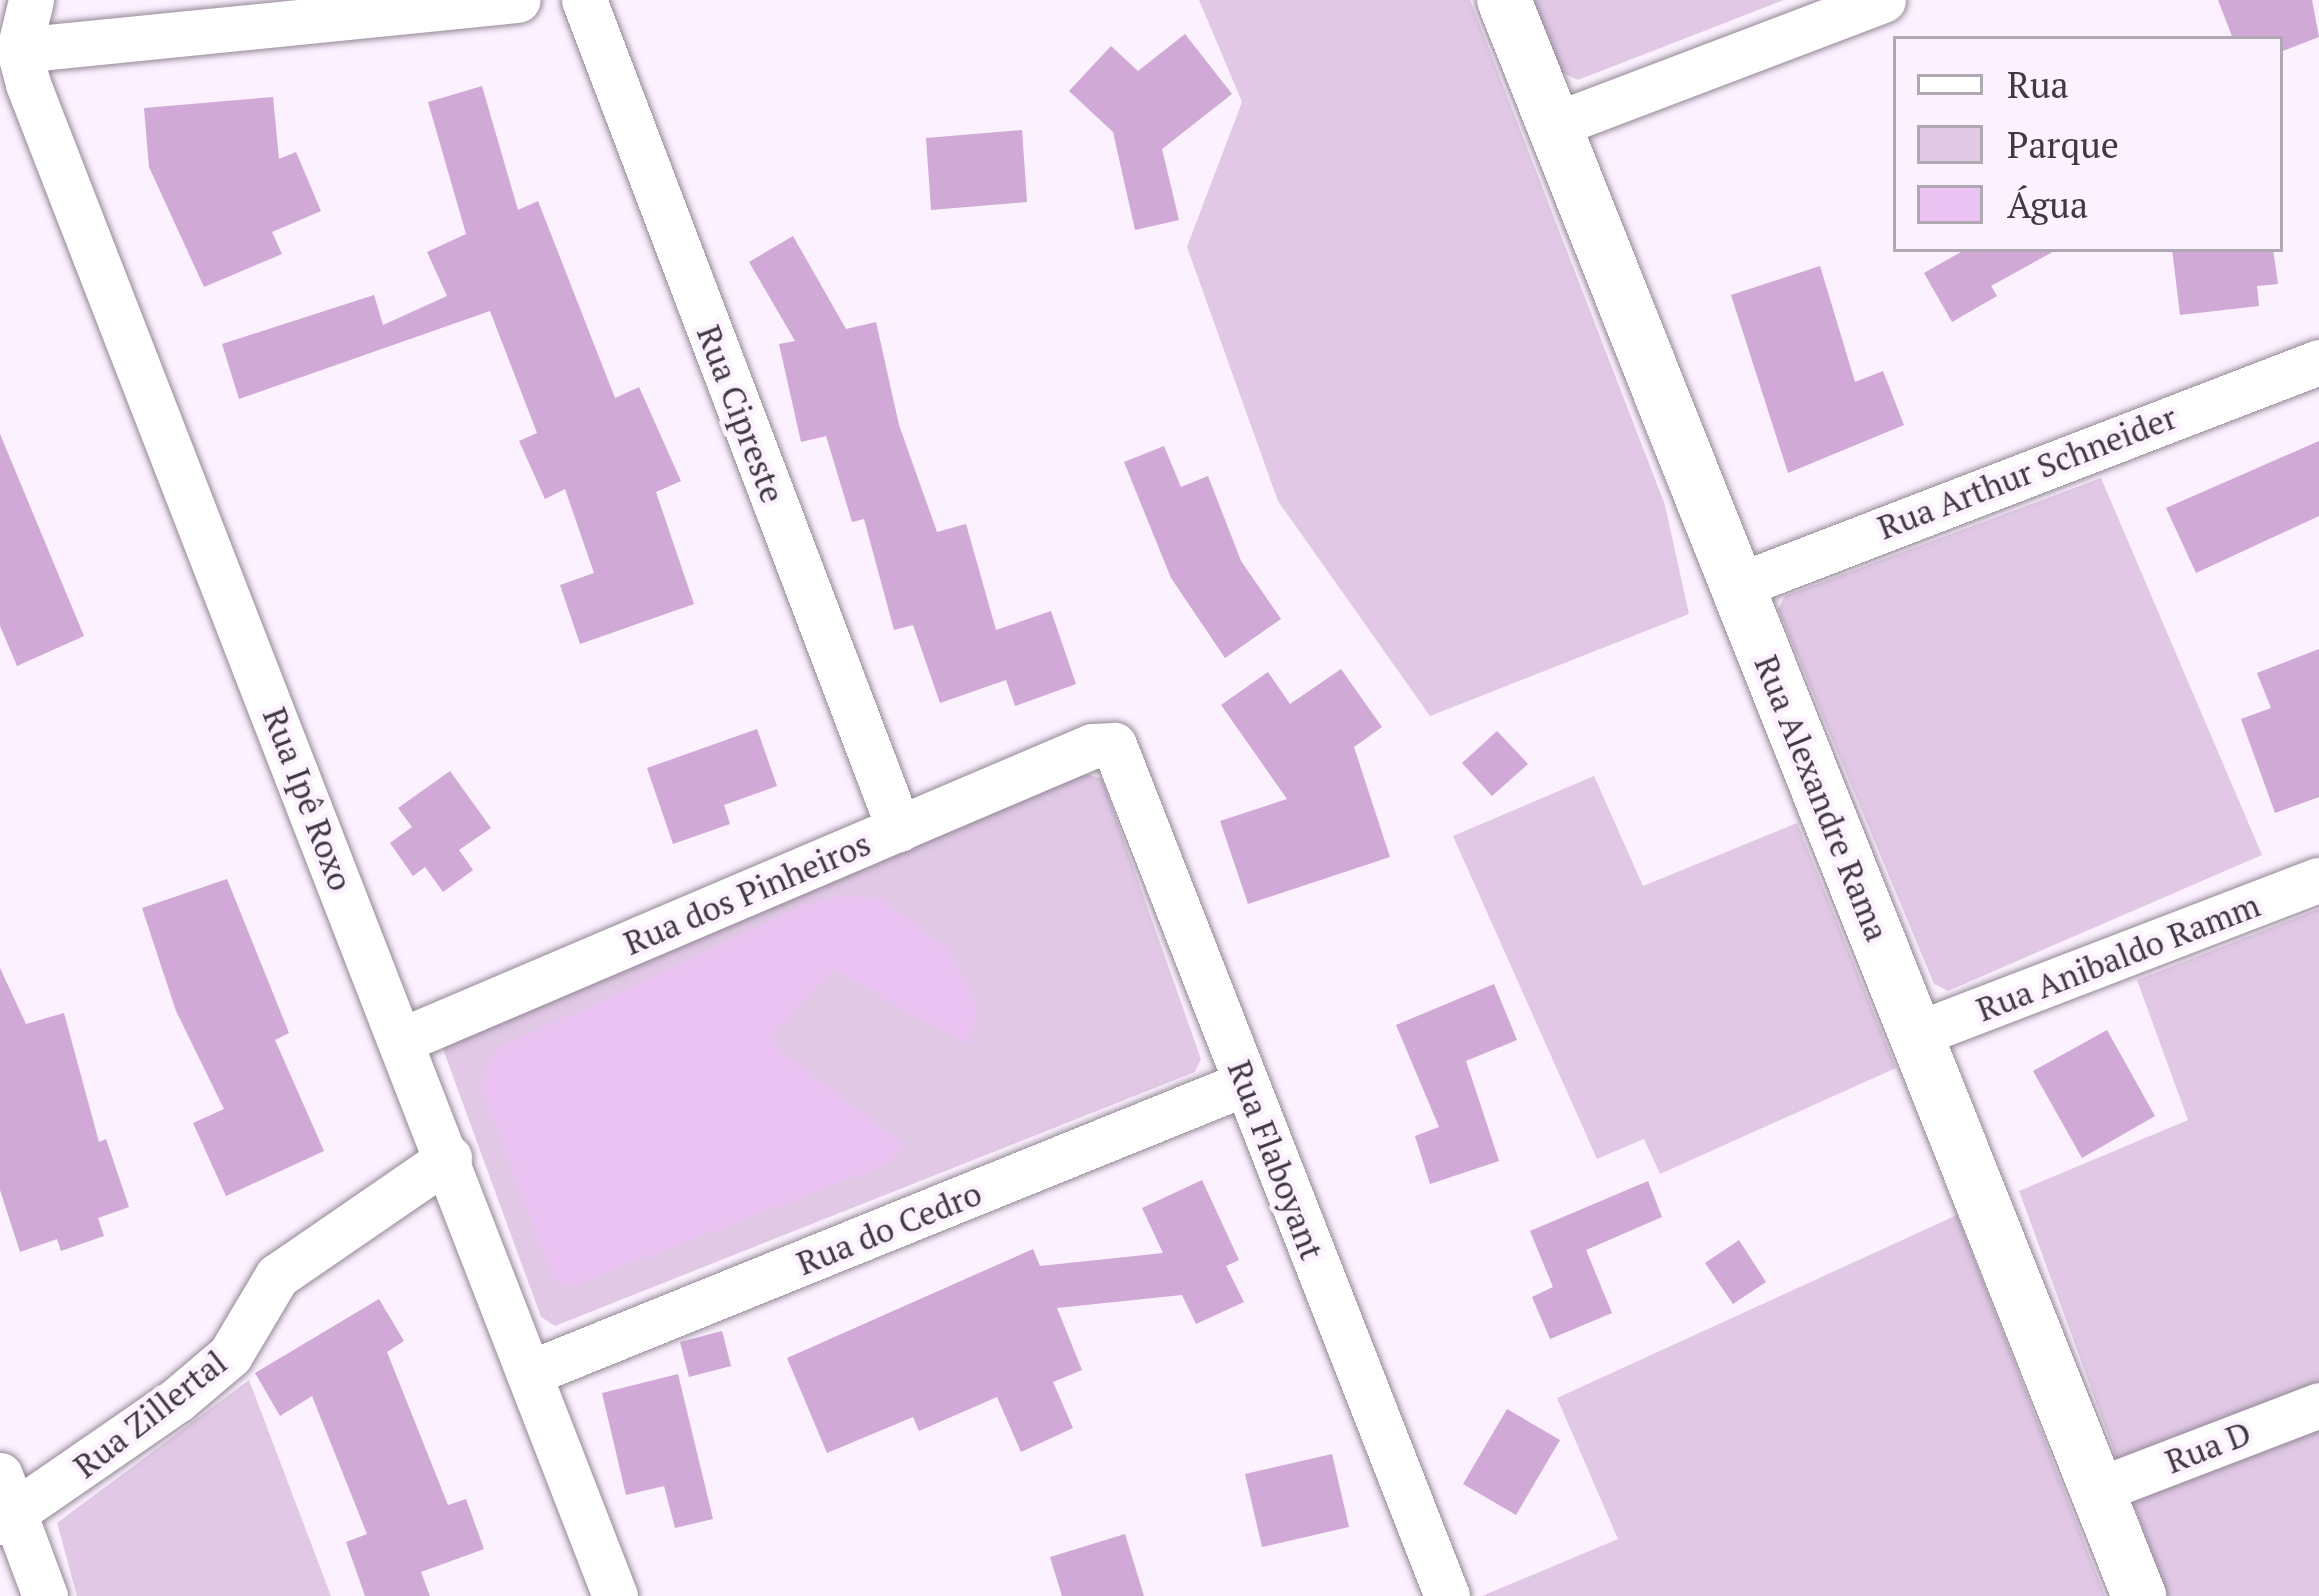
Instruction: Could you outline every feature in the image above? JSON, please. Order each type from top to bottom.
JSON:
[{"type":"street","points":[[31,0],[19,50],[517,0]]},
{"type":"street","name":"Rua Cipreste","points":[[584,0],[898,829]]},
{"type":"street","name":"Rua Alexandre Rama","points":[[1504,0],[2139,1596]]},
{"type":"street","points":[[1554,125],[1883,0]]},
{"type":"street","name":"Rua Ipê Roxo","points":[[19,50],[615,1596]]},
{"type":"street","name":"Rua Arthur Schneider","points":[[1737,586],[2319,362]]},
{"type":"street","name":"Rua Flaboyant","points":[[1092,746],[1114,745],[1124,760],[1445,1595]]},
{"type":"street","name":"Rua dos Pinheiros","points":[[402,1040],[1092,746]]},
{"type":"street","name":"Rua Anibaldo Ramm","points":[[1918,1034],[2319,880]]},
{"type":"street","name":"Rua do Cedro","points":[[532,1372],[1246,1083]]},
{"type":"street","name":"Rua Zillertal","points":[[4,1503],[132,1435],[230,1355],[277,1276],[449,1158]]},
{"type":"street","name":"Rua D","points":[[2098,1490],[2319,1405]]},
{"type":"street","points":[[4,1503],[45,1596]]},
{"type":"green space","points":[[1199,0],[1470,0],[1665,505],[1689,614],[1430,716],[1278,501],[1187,247],[1242,102]]},
{"type":"green space","points":[[1531,0],[1784,0],[1578,80],[1561,72]]},
{"type":"green space","points":[[2101,478],[2262,855],[1948,991],[1934,984],[1778,609],[1785,596]]},
{"type":"green space","points":[[1084,773],[1102,779],[1201,1059],[1195,1072],[555,1326],[541,1317],[443,1049],[452,1034]]},
{"type":"green space","points":[[1594,776],[1643,886],[1797,823],[1896,1068],[1660,1174],[1644,1139],[1597,1159],[1453,836]]},
{"type":"green space","points":[[2319,909],[2319,1596],[2167,1596],[2019,1191],[2188,1120],[2137,980]]},
{"type":"green space","points":[[1957,1215],[2105,1596],[1482,1596],[1618,1539],[1557,1398]]},
{"type":"green space","points":[[249,1380],[331,1596],[77,1596],[57,1523]]},
{"type":"water","points":[[847,894],[882,900],[948,950],[978,1008],[968,1044],[833,970],[773,1034],[776,1048],[904,1145],[885,1165],[569,1287],[553,1278],[481,1088],[489,1061],[500,1048],[806,905]]},
{"type":"building","points":[[2218,0],[2312,0],[2319,37],[2283,51],[2283,36],[2232,36]]},
{"type":"building","points":[[1185,34],[1232,94],[1162,149],[1179,220],[1135,230],[1113,132],[1069,91],[1111,46],[1138,71]]},
{"type":"building","points":[[482,86],[518,210],[538,201],[615,398],[639,387],[681,481],[656,492],[694,604],[580,644],[560,585],[594,573],[565,489],[545,499],[519,441],[537,433],[490,311],[239,399],[222,344],[374,295],[383,325],[447,296],[427,252],[466,234],[428,102]]},
{"type":"building","points":[[273,97],[279,159],[296,152],[321,211],[272,232],[282,254],[204,287],[149,167],[144,108]]},
{"type":"building","points":[[1022,130],[1027,202],[931,210],[926,138]]},
{"type":"building","points":[[793,236],[846,329],[876,322],[899,425],[937,532],[966,524],[996,630],[1051,611],[1076,684],[1015,706],[1006,680],[940,703],[913,625],[894,630],[864,519],[852,522],[826,436],[801,442],[779,344],[795,341],[749,262]]},
{"type":"building","points":[[1961,252],[2053,252],[1991,286],[1997,296],[1952,322],[1924,273]]},
{"type":"building","points":[[2172,252],[2273,252],[2278,284],[2257,286],[2259,306],[2180,315]]},
{"type":"building","points":[[1820,266],[1855,382],[1883,371],[1904,425],[1788,473],[1731,295]]},
{"type":"building","points":[[0,434],[84,636],[17,666],[0,626]]},
{"type":"building","points":[[2319,441],[2319,516],[2196,573],[2166,508]]},
{"type":"building","points":[[1164,446],[1181,487],[1208,476],[1241,561],[1281,619],[1225,658],[1171,578],[1124,462]]},
{"type":"building","points":[[2319,649],[2319,797],[2275,813],[2241,719],[2271,708],[2257,673]]},
{"type":"building","points":[[1341,669],[1382,727],[1354,747],[1390,857],[1248,904],[1220,821],[1287,799],[1221,705],[1268,672],[1290,704]]},
{"type":"building","points":[[757,729],[777,786],[724,805],[730,824],[673,844],[647,768]]},
{"type":"building","points":[[1497,731],[1528,764],[1492,796],[1462,763]]},
{"type":"building","points":[[450,771],[491,828],[459,850],[473,870],[443,892],[425,867],[413,876],[390,843],[412,827],[398,808]]},
{"type":"building","points":[[227,879],[289,1033],[275,1040],[324,1151],[226,1196],[193,1123],[224,1109],[176,1011],[142,908]]},
{"type":"building","points":[[0,968],[26,1024],[64,1013],[99,1142],[106,1139],[129,1207],[98,1218],[104,1236],[61,1251],[57,1239],[20,1252],[0,1190]]},
{"type":"building","points":[[1494,984],[1517,1040],[1466,1061],[1499,1161],[1430,1184],[1415,1136],[1439,1127],[1396,1025]]},
{"type":"building","points":[[2107,1030],[2155,1116],[2082,1158],[2033,1071]]},
{"type":"building","points":[[1202,1180],[1239,1260],[1226,1266],[1244,1302],[1196,1324],[1182,1295],[1057,1308],[1082,1370],[1053,1382],[1073,1428],[1021,1452],[997,1397],[919,1431],[913,1417],[827,1453],[787,1358],[1033,1249],[1040,1266],[1163,1253],[1142,1208]]},
{"type":"building","points":[[1648,1181],[1662,1217],[1586,1250],[1612,1313],[1550,1339],[1532,1297],[1553,1287],[1530,1231]]},
{"type":"building","points":[[1739,1240],[1766,1282],[1733,1304],[1705,1263]]},
{"type":"building","points":[[379,1299],[404,1341],[387,1352],[448,1505],[466,1499],[484,1549],[421,1572],[430,1596],[365,1596],[346,1542],[367,1534],[312,1396],[280,1416],[255,1373]]},
{"type":"building","points":[[722,1331],[731,1366],[689,1377],[680,1342]]},
{"type":"building","points":[[678,1374],[713,1519],[675,1528],[664,1486],[626,1495],[602,1393]]},
{"type":"building","points":[[1507,1409],[1560,1440],[1516,1515],[1463,1484]]},
{"type":"building","points":[[1332,1454],[1349,1527],[1262,1547],[1245,1474]]},
{"type":"building","points":[[1125,1534],[1144,1596],[1062,1596],[1050,1557]]}]
